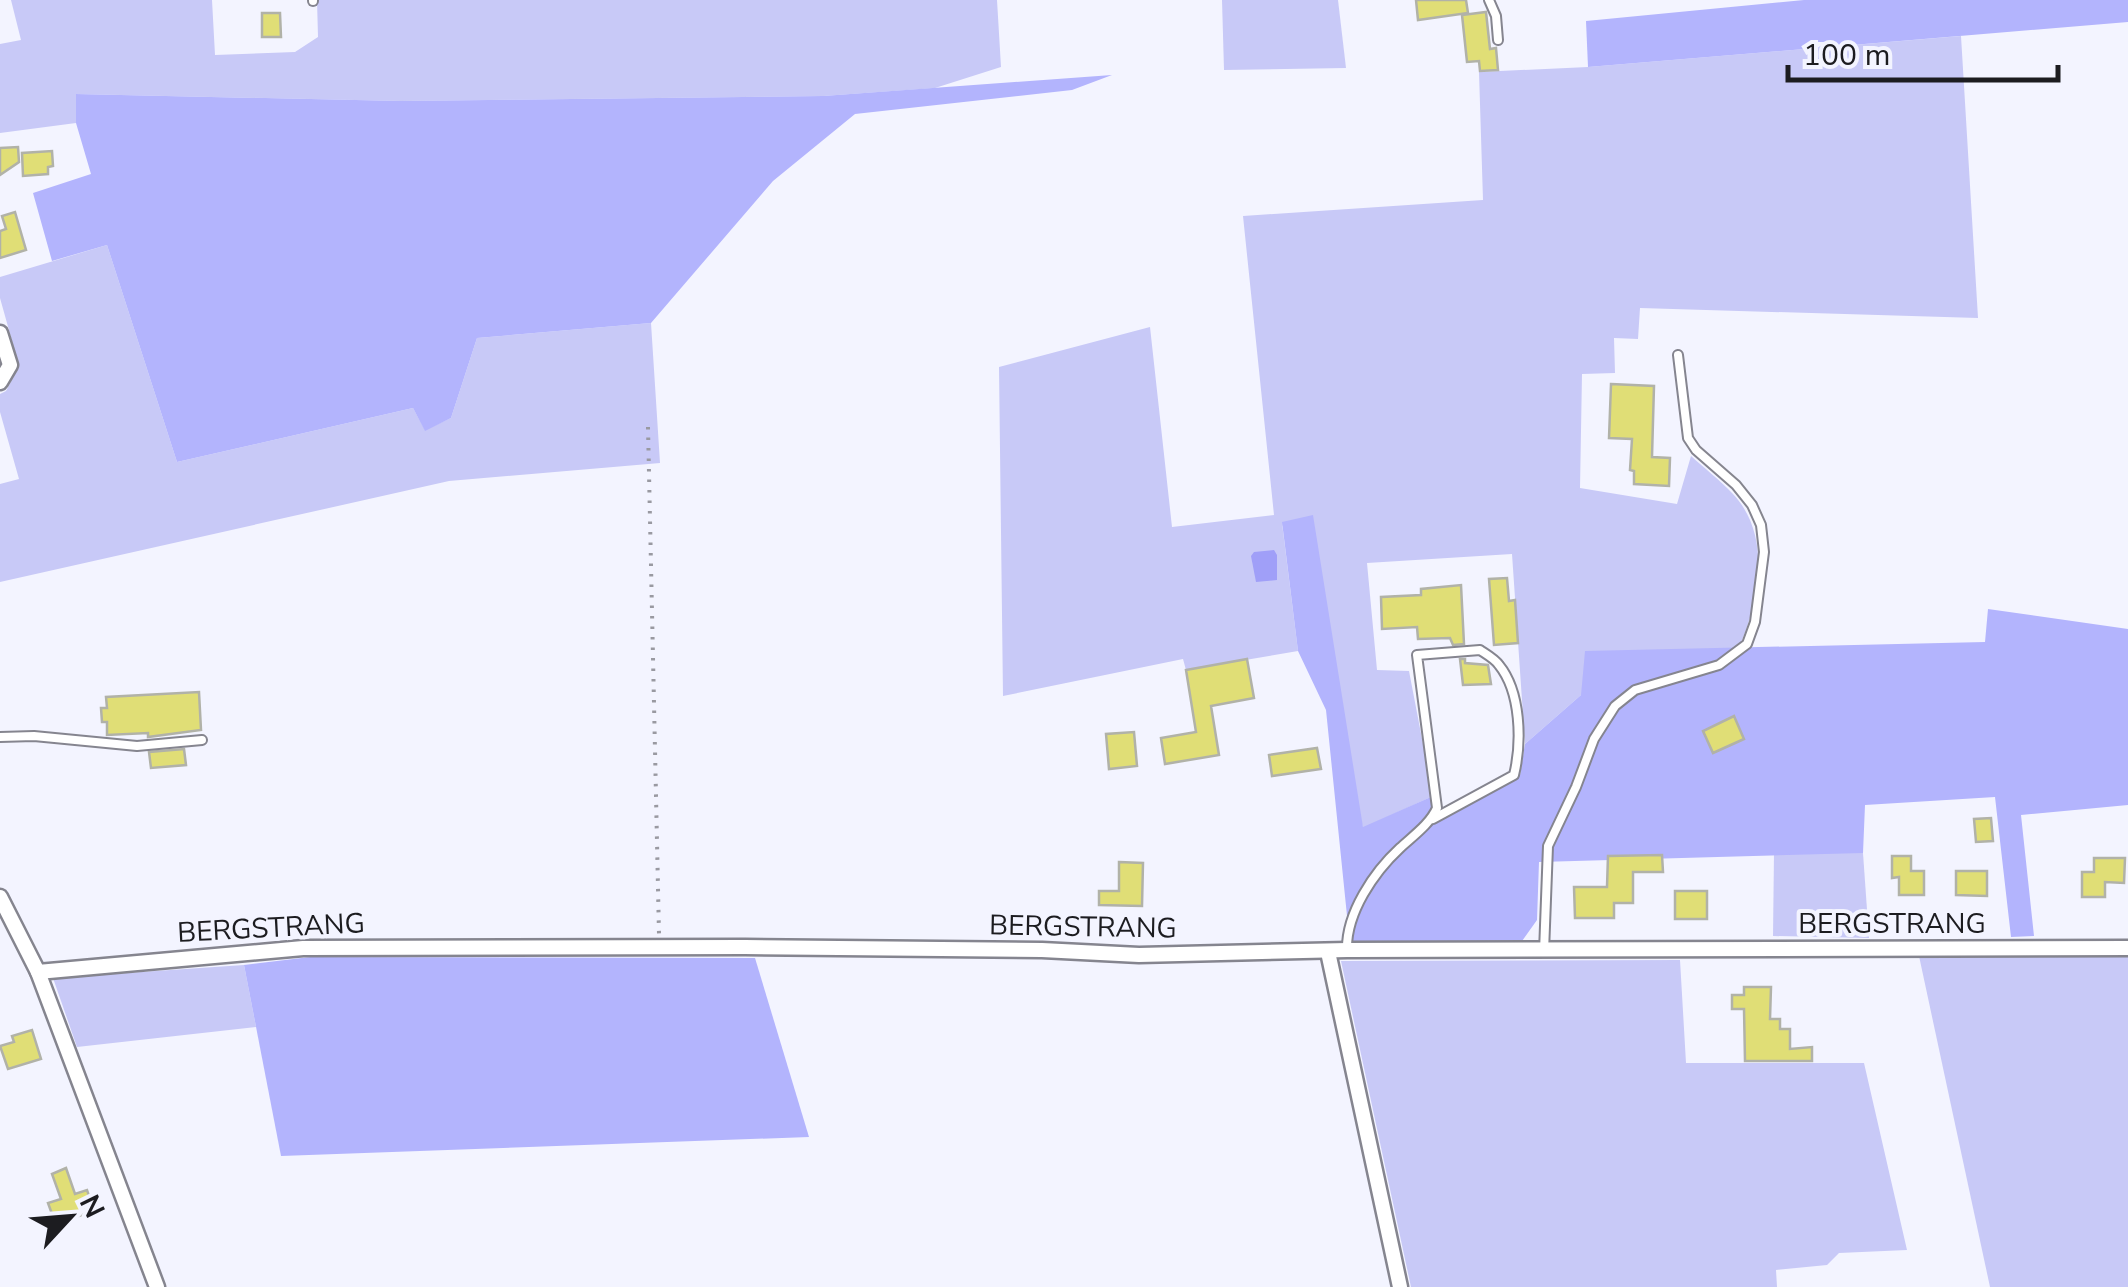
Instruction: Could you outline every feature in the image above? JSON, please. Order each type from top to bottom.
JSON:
[{"type":"street","points":[[0,333],[10,365],[0,382]]},
{"type":"street","points":[[0,897],[38,972],[157,1287]]},
{"type":"street","name":"BERGSTRANG","points":[[38,972],[303,948],[1042,950],[1139,955],[1347,950],[2128,948]]},
{"type":"street","points":[[1328,952],[1400,1287]]},
{"type":"lane","points":[[1489,0],[1496,16],[1498,40]]},
{"type":"lane","points":[[1544,952],[1548,846],[1594,740],[1615,706],[1635,690],[1718,666],[1746,644],[1756,622],[1764,552],[1761,525],[1752,505],[1688,438],[1678,356]]},
{"type":"lane","points":[[1347,950],[1353,914],[1392,855],[1433,819],[1514,774],[1519,742],[1510,685],[1498,664],[1480,650],[1416,655],[1436,791],[1433,819]]},
{"type":"lane","points":[[0,737],[34,736],[137,746],[202,740]]},
{"type":"path","points":[[648,427],[661,949]]},
{"type":"shaded area","points":[[11,0],[212,0],[215,55],[295,52],[318,37],[317,0],[997,0],[1001,67],[935,88],[823,96],[401,101],[76,94],[76,123],[0,133],[0,44],[21,40]]},
{"type":"shaded area","points":[[1222,0],[1338,0],[1346,68],[1224,70]]},
{"type":"shaded area","points":[[1804,0],[2128,0],[2128,22],[1588,67],[1586,21]]},
{"type":"shaded area","points":[[1961,36],[1978,318],[1640,308],[1638,339],[1614,338],[1615,373],[1582,374],[1580,488],[1677,504],[1691,456],[1745,509],[1753,528],[1758,568],[1752,609],[1739,647],[1581,695],[1525,744],[1512,554],[1367,563],[1377,670],[1409,671],[1433,796],[1363,828],[1282,523],[1298,651],[1186,670],[1183,659],[1003,696],[999,367],[1150,327],[1172,527],[1274,515],[1243,216],[1483,200],[1479,72],[1588,67]]},
{"type":"shaded area","points":[[1112,75],[1072,90],[855,114],[773,181],[651,323],[477,338],[451,418],[425,431],[413,408],[177,462],[107,245],[52,261],[33,193],[91,174],[76,123],[76,94],[401,101],[823,96]]},
{"type":"shaded area","points":[[107,245],[177,462],[413,408],[425,430],[451,418],[477,338],[651,323],[660,463],[449,481],[0,582],[0,484],[19,479],[0,412],[0,394],[6,391],[19,366],[0,298],[0,277]]},
{"type":"shaded area","points":[[1313,515],[1363,827],[1433,796],[1440,818],[1520,775],[1525,744],[1581,695],[1585,651],[1985,642],[1988,609],[2128,629],[2128,805],[2021,815],[2034,936],[2011,937],[1995,797],[1865,805],[1863,853],[1539,862],[1537,920],[1522,941],[1350,945],[1326,710],[1298,651],[1282,522]]},
{"type":"shaded area","points":[[1274,550],[1277,580],[1256,582],[1251,556],[1254,552]]},
{"type":"shaded area","points":[[1774,853],[1863,853],[1869,938],[1773,936]]},
{"type":"shaded area","points":[[2128,954],[2128,1287],[1990,1287],[1919,956]]},
{"type":"shaded area","points":[[310,957],[755,958],[809,1137],[281,1156],[244,965]]},
{"type":"shaded area","points":[[1680,960],[1686,1063],[1864,1063],[1907,1250],[1839,1253],[1827,1265],[1776,1270],[1777,1287],[1411,1287],[1341,961]]},
{"type":"shaded area","points":[[244,965],[256,1027],[77,1047],[53,978]]},
{"type":"building","points":[[1416,0],[1466,0],[1468,13],[1418,20]]},
{"type":"building","points":[[1486,12],[1490,49],[1496,48],[1498,70],[1480,71],[1479,61],[1467,62],[1462,15]]},
{"type":"building","points":[[262,13],[280,13],[281,37],[262,37]]},
{"type":"building","points":[[18,147],[19,162],[0,175],[0,148]]},
{"type":"building","points":[[52,151],[53,166],[48,167],[48,174],[23,176],[22,153]]},
{"type":"building","points":[[15,212],[26,250],[0,258],[0,231],[6,229],[2,216]]},
{"type":"building","points":[[1611,384],[1654,386],[1652,457],[1670,458],[1669,486],[1634,484],[1634,471],[1630,470],[1632,439],[1609,438]]},
{"type":"building","points":[[1507,578],[1509,601],[1515,600],[1518,643],[1494,645],[1489,579]]},
{"type":"building","points":[[1461,585],[1464,644],[1453,645],[1450,638],[1418,639],[1417,627],[1382,629],[1381,597],[1421,595],[1421,589]]},
{"type":"building","points":[[1247,659],[1254,698],[1211,706],[1219,755],[1165,764],[1161,738],[1196,732],[1186,670]]},
{"type":"building","points":[[1460,659],[1488,665],[1491,684],[1463,685]]},
{"type":"building","points":[[199,692],[201,730],[148,737],[148,733],[107,735],[101,708],[107,708],[106,697]]},
{"type":"building","points":[[1734,716],[1744,739],[1713,753],[1703,731]]},
{"type":"building","points":[[1134,732],[1137,766],[1109,769],[1106,734]]},
{"type":"building","points":[[1317,748],[1321,769],[1272,776],[1269,755]]},
{"type":"building","points":[[184,749],[186,765],[151,768],[149,752]]},
{"type":"building","points":[[1991,818],[1993,841],[1976,842],[1974,819]]},
{"type":"building","points":[[1662,855],[1663,872],[1633,872],[1633,903],[1614,903],[1614,918],[1575,918],[1574,887],[1607,887],[1608,856]]},
{"type":"building","points":[[1892,856],[1911,856],[1911,871],[1924,871],[1924,895],[1899,895],[1899,877],[1892,878]]},
{"type":"building","points":[[2094,858],[2125,858],[2124,883],[2105,882],[2105,897],[2082,897],[2082,872],[2094,872]]},
{"type":"building","points":[[1119,862],[1143,863],[1142,906],[1099,905],[1099,891],[1119,891]]},
{"type":"building","points":[[1956,871],[1987,871],[1987,896],[1956,895]]},
{"type":"building","points":[[1675,891],[1707,891],[1707,919],[1675,919]]},
{"type":"building","points":[[1744,987],[1771,987],[1770,1019],[1780,1019],[1780,1029],[1790,1029],[1790,1049],[1812,1047],[1812,1061],[1745,1061],[1744,1009],[1732,1009],[1732,995],[1744,995]]},
{"type":"building","points":[[32,1030],[41,1059],[8,1069],[0,1046],[14,1042],[12,1036]]},
{"type":"building","points":[[66,1168],[75,1194],[87,1190],[94,1210],[56,1225],[48,1203],[61,1199],[52,1174]]}]
